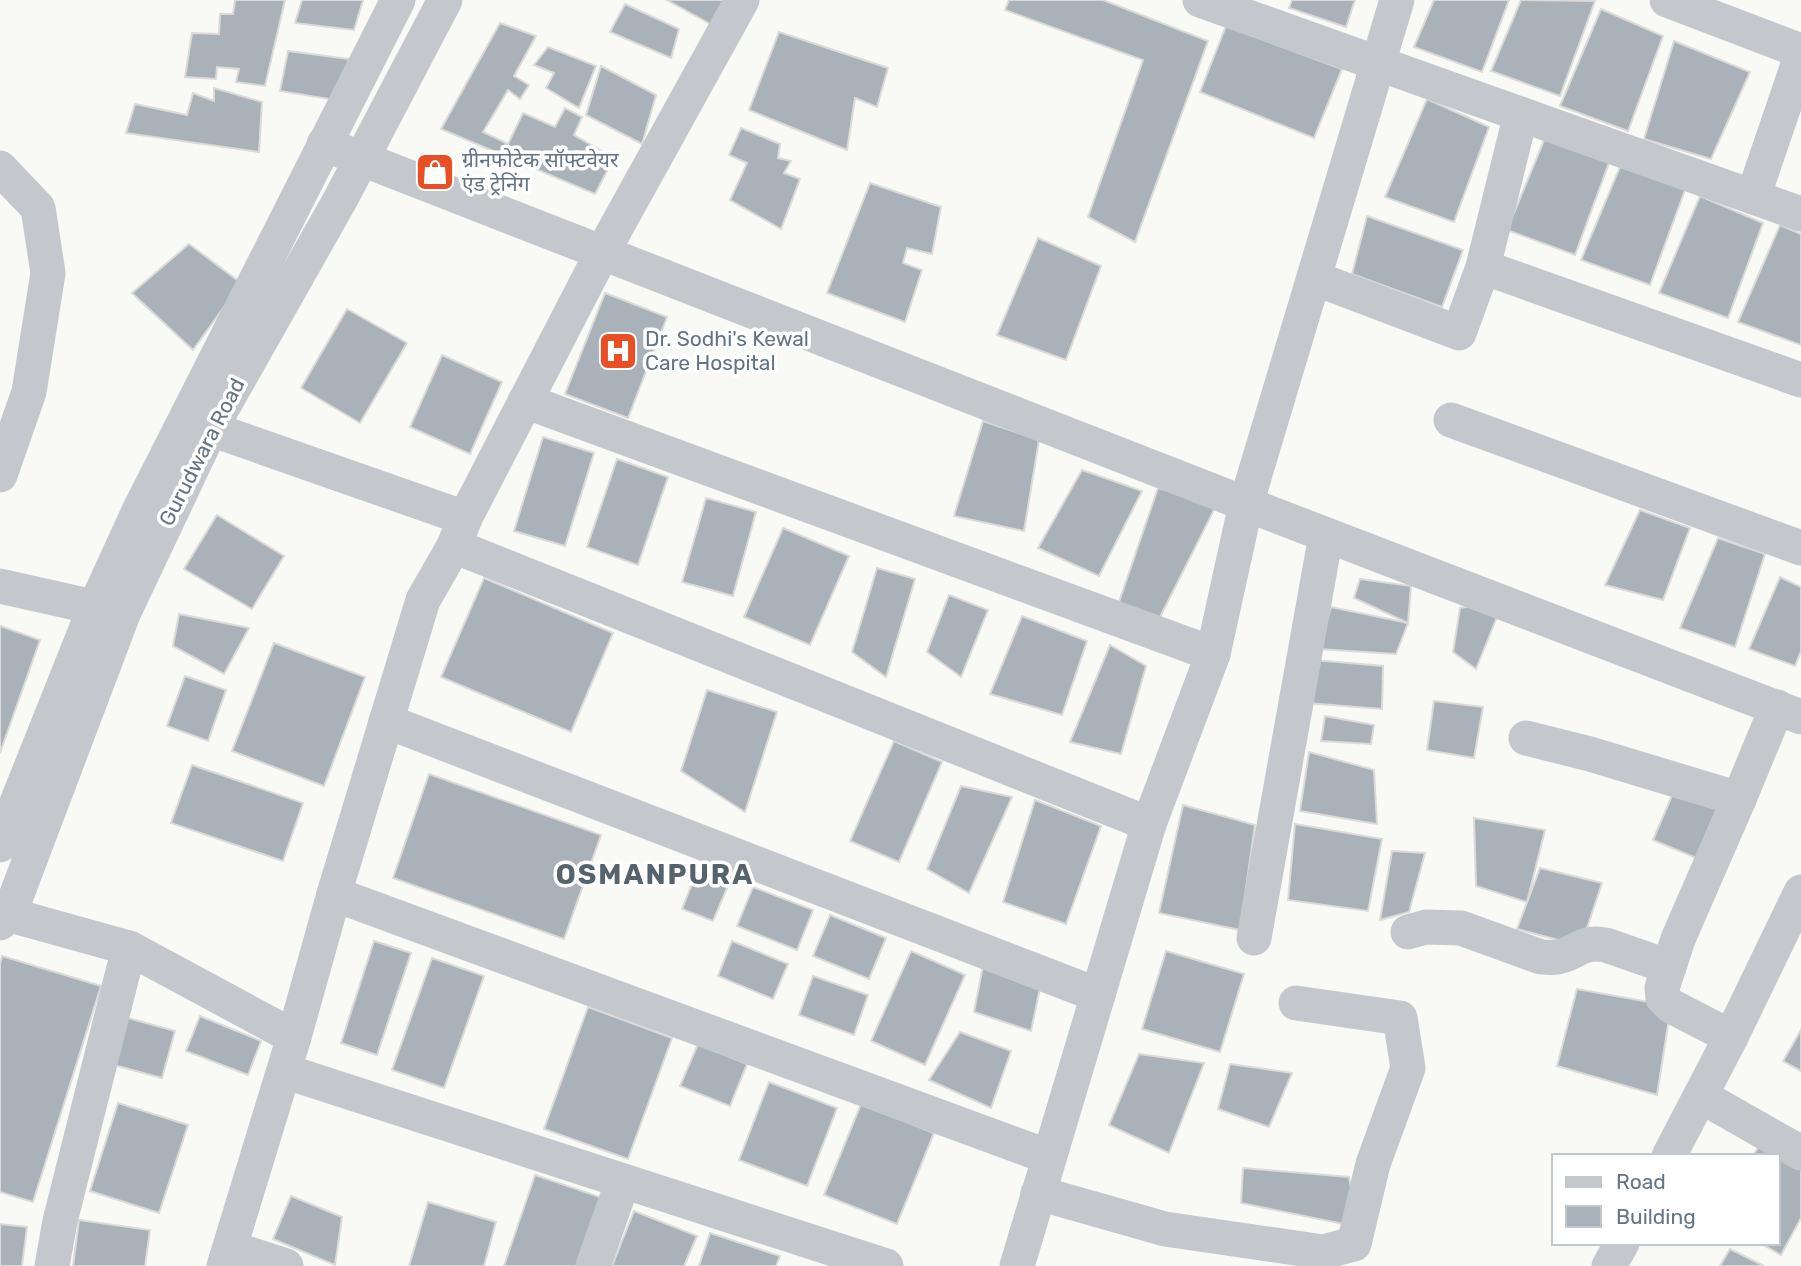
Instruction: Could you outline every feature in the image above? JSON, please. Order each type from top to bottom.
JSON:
[{"type":"street","points":[[294,1037],[129,948],[3,917],[109,610],[138,511],[197,424],[324,144],[398,0]]},
{"type":"street","name":"Gurudwara Road","points":[[197,424],[340,200],[445,0]]},
{"type":"street","points":[[286,1266],[227,1257],[423,600],[602,253],[742,0]]},
{"type":"street","points":[[1200,0],[1801,214]]},
{"type":"street","points":[[1017,1266],[1149,824],[1213,654],[1245,504],[1397,0]]},
{"type":"street","points":[[1667,0],[1801,53],[1753,197]]},
{"type":"street","points":[[1314,278],[1459,333],[1483,267],[1521,114]]},
{"type":"street","points":[[324,144],[1245,504],[1789,712],[1739,799],[1678,939],[1662,988],[1662,998],[1671,1006],[1731,1037]]},
{"type":"street","points":[[0,168],[38,208],[48,273],[29,392],[0,475]]},
{"type":"street","points":[[1483,267],[1801,380]]},
{"type":"street","points":[[525,401],[1213,654]]},
{"type":"street","points":[[1451,420],[1801,548]]},
{"type":"street","points":[[197,424],[460,532],[1149,824]]},
{"type":"street","points":[[1254,938],[1326,535]]},
{"type":"street","points":[[0,586],[109,610]]},
{"type":"street","points":[[0,845],[109,610]]},
{"type":"street","points":[[386,721],[1098,995]]},
{"type":"street","points":[[1526,738],[1590,754],[1739,799]]},
{"type":"street","points":[[1670,1154],[1731,1037],[1801,892]]},
{"type":"street","points":[[334,894],[1049,1157]]},
{"type":"street","points":[[1408,932],[1426,927],[1461,928],[1541,957],[1555,958],[1581,946],[1596,943],[1669,967]]},
{"type":"street","points":[[52,1266],[60,1221],[129,948]]},
{"type":"street","points":[[1038,1193],[1165,1229],[1323,1252],[1354,1244],[1373,1164],[1408,1068],[1400,1018],[1296,1003]]},
{"type":"street","points":[[284,1071],[886,1266]]},
{"type":"street","points":[[1701,1096],[1801,1153]]},
{"type":"street","points":[[593,1266],[623,1181]]},
{"type":"street","points":[[1609,1266],[1621,1245]]},
{"type":"building","points":[[235,0],[285,0],[265,86],[236,82],[239,69],[217,67],[216,79],[185,77],[192,33],[219,34],[220,14],[233,14]]},
{"type":"building","points":[[302,0],[363,0],[354,30],[295,23]]},
{"type":"building","points":[[667,0],[726,0],[712,25]]},
{"type":"building","points":[[1009,0],[1103,0],[1208,41],[1135,242],[1088,217],[1143,60],[1005,10]]},
{"type":"building","points":[[1292,0],[1355,0],[1346,27],[1289,8]]},
{"type":"building","points":[[1434,0],[1509,0],[1482,72],[1414,47]]},
{"type":"building","points":[[1521,0],[1595,1],[1560,96],[1491,71]]},
{"type":"building","points":[[625,4],[679,29],[671,58],[610,32]]},
{"type":"building","points":[[1601,9],[1663,36],[1628,131],[1560,106]]},
{"type":"building","points":[[500,23],[536,36],[514,76],[529,85],[520,99],[508,90],[483,132],[508,144],[523,113],[555,127],[565,108],[582,117],[574,135],[614,158],[595,194],[441,129]]},
{"type":"building","points":[[1226,26],[1342,69],[1314,138],[1200,92]]},
{"type":"building","points":[[779,32],[888,68],[877,107],[855,98],[847,150],[749,110]]},
{"type":"building","points":[[1674,41],[1750,72],[1711,159],[1644,139]]},
{"type":"building","points":[[548,47],[596,66],[579,108],[546,88],[554,73],[534,65]]},
{"type":"building","points":[[288,51],[349,59],[335,100],[280,91]]},
{"type":"building","points":[[601,66],[656,95],[642,144],[586,115]]},
{"type":"building","points":[[214,88],[262,102],[259,152],[126,133],[135,104],[187,115],[193,93],[214,101]]},
{"type":"building","points":[[1427,99],[1489,127],[1454,222],[1385,197]]},
{"type":"building","points":[[741,128],[780,144],[778,158],[791,161],[784,173],[800,179],[781,229],[730,200],[747,163],[729,155]]},
{"type":"building","points":[[1547,133],[1610,160],[1575,255],[1507,230]]},
{"type":"building","points":[[1622,162],[1685,190],[1650,285],[1581,260]]},
{"type":"building","points":[[870,183],[941,207],[932,254],[907,248],[903,263],[922,270],[905,322],[827,293]]},
{"type":"building","points":[[1700,196],[1763,223],[1728,318],[1659,293]]},
{"type":"building","points":[[1367,216],[1463,250],[1442,307],[1352,274]]},
{"type":"building","points":[[1780,225],[1801,234],[1801,345],[1738,322]]},
{"type":"building","points":[[1038,238],[1101,266],[1066,360],[997,335]]},
{"type":"building","points":[[189,244],[241,283],[193,350],[132,293]]},
{"type":"building","points":[[605,293],[667,317],[628,418],[565,394]]},
{"type":"building","points":[[347,309],[407,343],[360,423],[301,388]]},
{"type":"building","points":[[442,355],[502,382],[470,454],[410,427]]},
{"type":"building","points":[[983,421],[1039,440],[1024,531],[954,516]]},
{"type":"building","points":[[543,437],[594,453],[565,546],[514,531]]},
{"type":"building","points":[[617,459],[668,477],[638,565],[587,547]]},
{"type":"building","points":[[1082,470],[1142,491],[1099,576],[1038,548]]},
{"type":"building","points":[[1158,488],[1217,504],[1158,621],[1118,605]]},
{"type":"building","points":[[706,498],[756,512],[733,596],[682,582]]},
{"type":"building","points":[[1640,510],[1690,528],[1663,600],[1605,585]]},
{"type":"building","points":[[217,515],[284,556],[252,609],[184,569]]},
{"type":"building","points":[[783,528],[849,556],[810,645],[744,617]]},
{"type":"building","points":[[1718,538],[1765,554],[1735,647],[1680,628]]},
{"type":"building","points":[[877,568],[915,579],[886,677],[852,652]]},
{"type":"building","points":[[1780,577],[1801,587],[1801,651],[1795,666],[1749,649]]},
{"type":"building","points":[[484,578],[613,633],[571,732],[441,677]]},
{"type":"building","points":[[1360,579],[1411,586],[1408,623],[1354,598]]},
{"type":"building","points":[[949,595],[988,610],[961,677],[927,652]]},
{"type":"building","points":[[1503,602],[1476,669],[1453,652],[1460,608]]},
{"type":"building","points":[[1331,607],[1408,623],[1396,654],[1319,649]]},
{"type":"building","points":[[179,614],[249,628],[224,674],[173,646]]},
{"type":"building","points":[[1022,616],[1087,641],[1062,715],[990,694]]},
{"type":"building","points":[[0,626],[40,640],[0,753]]},
{"type":"building","points":[[274,643],[365,677],[324,786],[232,751]]},
{"type":"building","points":[[1110,645],[1146,666],[1121,754],[1070,742]]},
{"type":"building","points":[[1314,660],[1383,666],[1382,709],[1307,703]]},
{"type":"building","points":[[185,676],[226,690],[208,741],[167,726]]},
{"type":"building","points":[[707,690],[777,712],[745,812],[681,771]]},
{"type":"building","points":[[1434,701],[1483,707],[1474,758],[1427,750]]},
{"type":"building","points":[[1325,716],[1374,725],[1371,744],[1321,741]]},
{"type":"building","points":[[894,741],[942,762],[899,862],[850,841]]},
{"type":"building","points":[[1309,752],[1374,770],[1377,824],[1300,811]]},
{"type":"building","points":[[192,765],[303,803],[283,861],[171,823]]},
{"type":"building","points":[[429,774],[601,835],[564,939],[393,878]]},
{"type":"building","points":[[1677,784],[1723,811],[1701,860],[1653,840]]},
{"type":"building","points":[[961,786],[1012,797],[969,893],[927,869]]},
{"type":"building","points":[[1035,800],[1101,826],[1066,924],[1003,902]]},
{"type":"building","points":[[1183,805],[1255,825],[1240,930],[1159,913]]},
{"type":"building","points":[[1474,818],[1545,830],[1527,902],[1476,886]]},
{"type":"building","points":[[1295,824],[1382,839],[1368,911],[1288,900]]},
{"type":"building","points":[[1392,851],[1425,853],[1409,912],[1380,920]]},
{"type":"building","points":[[701,861],[733,874],[713,921],[682,909]]},
{"type":"building","points":[[1540,868],[1602,883],[1581,946],[1517,929]]},
{"type":"building","points":[[753,887],[813,910],[797,950],[737,926]]},
{"type":"building","points":[[830,915],[886,938],[869,979],[813,956]]},
{"type":"building","points":[[374,941],[411,953],[377,1055],[341,1043]]},
{"type":"building","points":[[732,941],[788,964],[773,999],[718,976]]},
{"type":"building","points":[[911,951],[965,975],[925,1065],[871,1041]]},
{"type":"building","points":[[1166,951],[1244,974],[1220,1052],[1142,1029]]},
{"type":"building","points":[[2,956],[101,986],[33,1202],[0,1192]]},
{"type":"building","points":[[432,958],[484,976],[444,1088],[392,1070]]},
{"type":"building","points":[[983,966],[1040,988],[1031,1031],[974,1012]]},
{"type":"building","points":[[813,976],[868,995],[854,1035],[799,1015]]},
{"type":"building","points":[[1577,989],[1671,1006],[1657,1095],[1557,1066]]},
{"type":"building","points":[[588,1007],[672,1038],[628,1159],[544,1129]]},
{"type":"building","points":[[200,1016],[261,1041],[248,1075],[186,1051]]},
{"type":"building","points":[[128,1018],[175,1031],[162,1078],[114,1065]]},
{"type":"building","points":[[1801,1030],[1801,1071],[1783,1061]]},
{"type":"building","points":[[960,1032],[1011,1051],[991,1108],[929,1080]]},
{"type":"building","points":[[698,1044],[747,1064],[730,1106],[680,1086]]},
{"type":"building","points":[[1139,1054],[1204,1063],[1169,1153],[1109,1125]]},
{"type":"building","points":[[1230,1064],[1292,1073],[1269,1127],[1218,1109]]},
{"type":"building","points":[[769,1082],[837,1108],[807,1186],[739,1160]]},
{"type":"building","points":[[118,1103],[188,1125],[159,1213],[90,1191]]},
{"type":"building","points":[[861,1104],[934,1133],[897,1224],[824,1195]]},
{"type":"building","points":[[1759,1146],[1775,1154],[1754,1154]]},
{"type":"building","points":[[1780,1156],[1801,1167],[1801,1218],[1781,1255],[1764,1245],[1780,1245]]},
{"type":"building","points":[[1243,1168],[1349,1177],[1358,1227],[1241,1203]]},
{"type":"building","points":[[535,1175],[600,1197],[576,1266],[504,1266]]},
{"type":"building","points":[[291,1196],[342,1217],[335,1265],[273,1239]]},
{"type":"building","points":[[428,1202],[496,1222],[484,1266],[409,1266]]},
{"type":"building","points":[[634,1211],[697,1236],[684,1266],[612,1266]]},
{"type":"building","points":[[79,1220],[150,1230],[145,1266],[73,1266]]},
{"type":"building","points":[[0,1224],[27,1227],[22,1266],[0,1266]]},
{"type":"building","points":[[710,1233],[780,1256],[776,1266],[699,1266]]},
{"type":"building","points":[[1730,1249],[1764,1266],[1720,1266]]},
{"type":"place","name":"ग्रीनफोटेक सॉफ्टवेयर एंड ट्रेनिंग","points":[[435,172]]},
{"type":"place","name":"Dr. Sodhi's Kewal Care Hospital","points":[[618,351]]},
{"type":"district","name":"OSMANPURA","points":[[655,874]]}]
